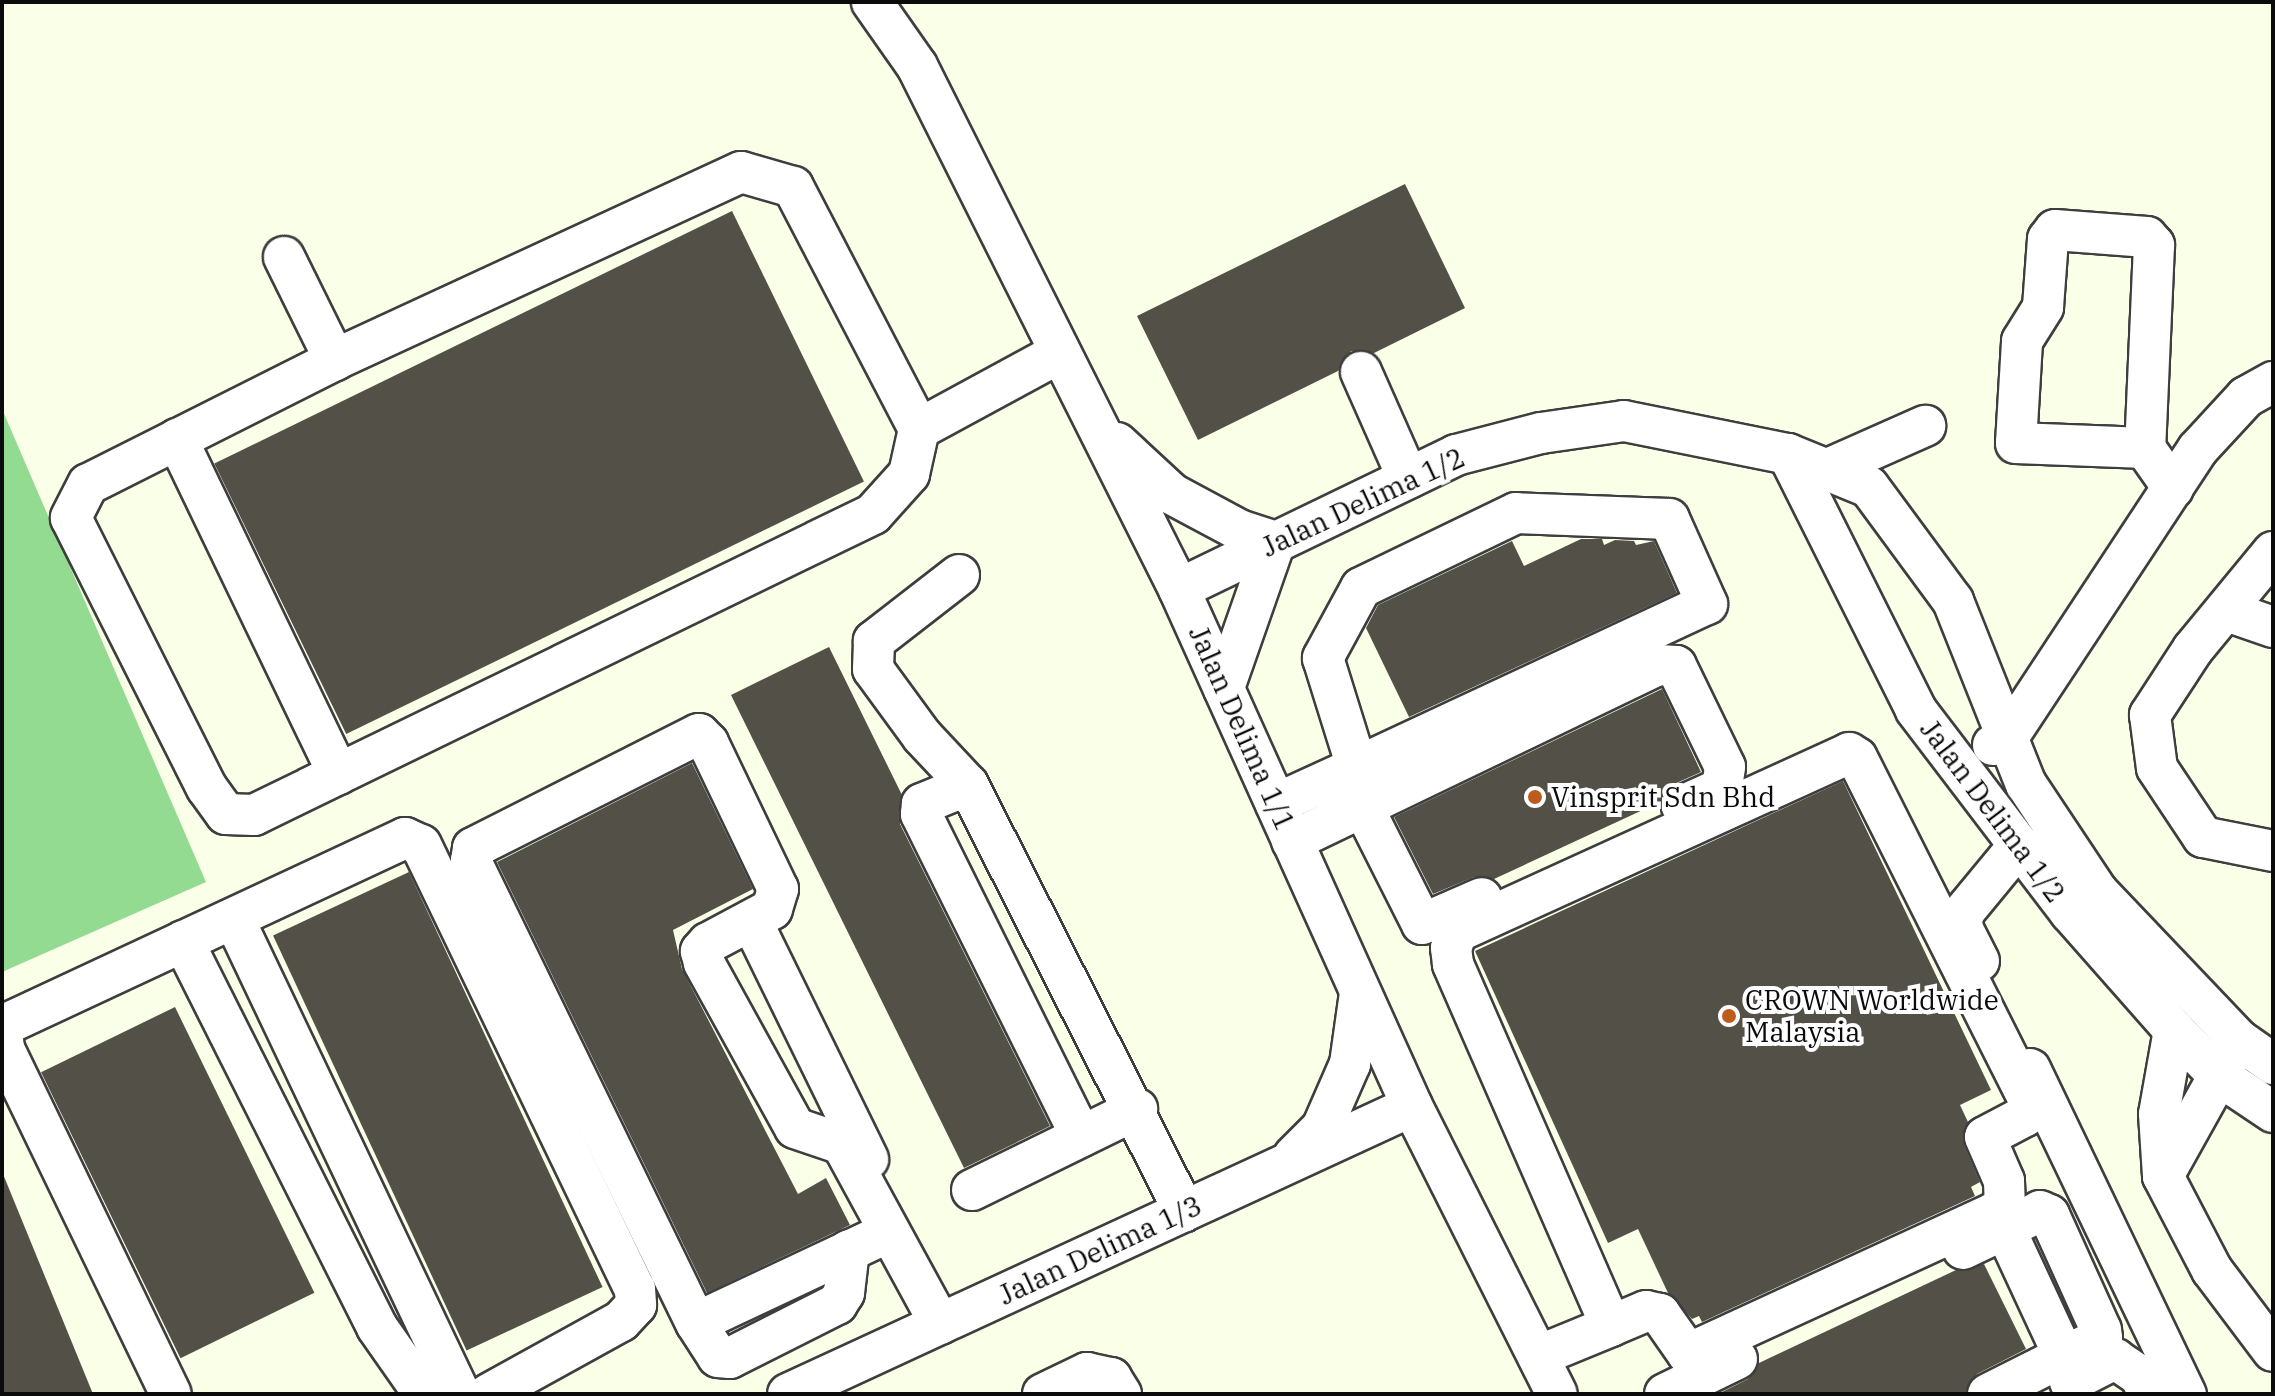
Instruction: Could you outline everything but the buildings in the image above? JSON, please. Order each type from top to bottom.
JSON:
[{"type":"street","name":"Jalan Delima 1/1","points":[[872,2],[917,66],[1179,589],[1412,1106],[1557,1394]]},
{"type":"street","name":"Jalan Delima 1/1","points":[[904,2],[917,66]]},
{"type":"street","points":[[741,172],[793,187],[919,429],[909,474],[873,514],[254,815],[226,814],[207,788],[71,518],[88,484],[335,360],[741,172]]},
{"type":"street","points":[[2145,448],[2016,443],[2022,341],[2043,307],[2048,239],[2055,230],[2147,237],[2154,245],[2145,448],[2173,488]]},
{"type":"street","points":[[284,257],[335,360]]},
{"type":"street","points":[[919,429],[1059,353]]},
{"type":"street","points":[[1361,372],[1408,478]]},
{"type":"street","points":[[1960,767],[2010,734],[2198,449],[2246,397],[2273,382]]},
{"type":"street","points":[[1088,410],[1142,471],[1172,494],[1216,520],[1275,542],[1224,688]]},
{"type":"street","name":"Jalan Delima 1/2","points":[[1179,589],[1470,451],[1541,433],[1624,421],[1869,487],[1953,601],[2010,734],[2026,784],[2097,891],[2239,1040],[2273,1064]]},
{"type":"street","points":[[1805,468],[1925,426]]},
{"type":"street","points":[[177,439],[338,774]]},
{"type":"street","name":"Jalan Delima 1/2","points":[[1805,468],[1916,710],[2019,845],[2174,1030],[2218,1075],[2273,1112]]},
{"type":"street","points":[[1276,804],[1357,767],[1707,604],[1669,519],[1516,513],[1361,588],[1323,658],[1357,767]]},
{"type":"street","points":[[2273,552],[2193,649],[2150,715],[2157,768],[2203,837],[2273,851]]},
{"type":"street","points":[[959,575],[874,641],[871,653],[873,669],[922,736],[968,785],[1137,1109],[1184,1211]]},
{"type":"street","points":[[2227,611],[2273,627]]},
{"type":"street","points":[[1292,841],[1658,665],[1676,666],[1725,767],[1722,788],[1422,924],[1363,807]]},
{"type":"street","points":[[889,1232],[696,1323],[471,861],[473,848],[699,734],[708,743],[778,889],[772,909],[708,943],[701,951],[704,963],[795,1128],[842,1144],[889,1232],[944,1322]]},
{"type":"street","points":[[1538,1356],[1611,1326],[1646,1311],[1660,1314],[1688,1354],[1700,1352],[1994,1213],[2005,1204],[2004,1181],[1985,1137],[2025,1116],[2030,1102],[1857,758],[1849,753],[1457,932],[1451,948],[1453,964],[1611,1326]]},
{"type":"street","points":[[968,785],[922,804],[921,814],[1081,1136]]},
{"type":"street","points":[[171,1394],[4,1049],[2,1029],[405,838],[421,845],[635,1289],[636,1305],[621,1321],[489,1394]]},
{"type":"street","points":[[2019,845],[1963,913],[1962,927],[2186,1394]]},
{"type":"street","points":[[234,919],[460,1394]]},
{"type":"street","points":[[752,922],[944,1322]]},
{"type":"street","points":[[183,941],[377,1327],[424,1394]]},
{"type":"street","points":[[1286,1164],[1322,1128],[1350,1064],[1360,993]]},
{"type":"street","points":[[1033,1038],[1087,1014]]},
{"type":"street","points":[[2174,1030],[2159,1114],[2163,1176],[2212,1270],[2272,1347]]},
{"type":"street","points":[[2163,1176],[2239,1040]]},
{"type":"street","name":"Jalan Delima 1/3","points":[[788,1394],[1412,1106]]},
{"type":"street","points":[[972,1190],[1137,1109]]},
{"type":"street","points":[[1665,1394],[2005,1229],[2064,1356],[1988,1394]]},
{"type":"street","points":[[2045,1394],[2115,1359],[2140,1376],[2149,1394]]},
{"type":"street","points":[[1043,1394],[1087,1373],[1111,1378],[1121,1394]]},
{"type":"green space","points":[[2,409],[206,882],[2,972]]},
{"type":"place","name":"Vinsprit Sdn Bhd","points":[[1535,797]]},
{"type":"place","name":"CROWN Worldwide Malaysia","points":[[1729,1016]]}]
